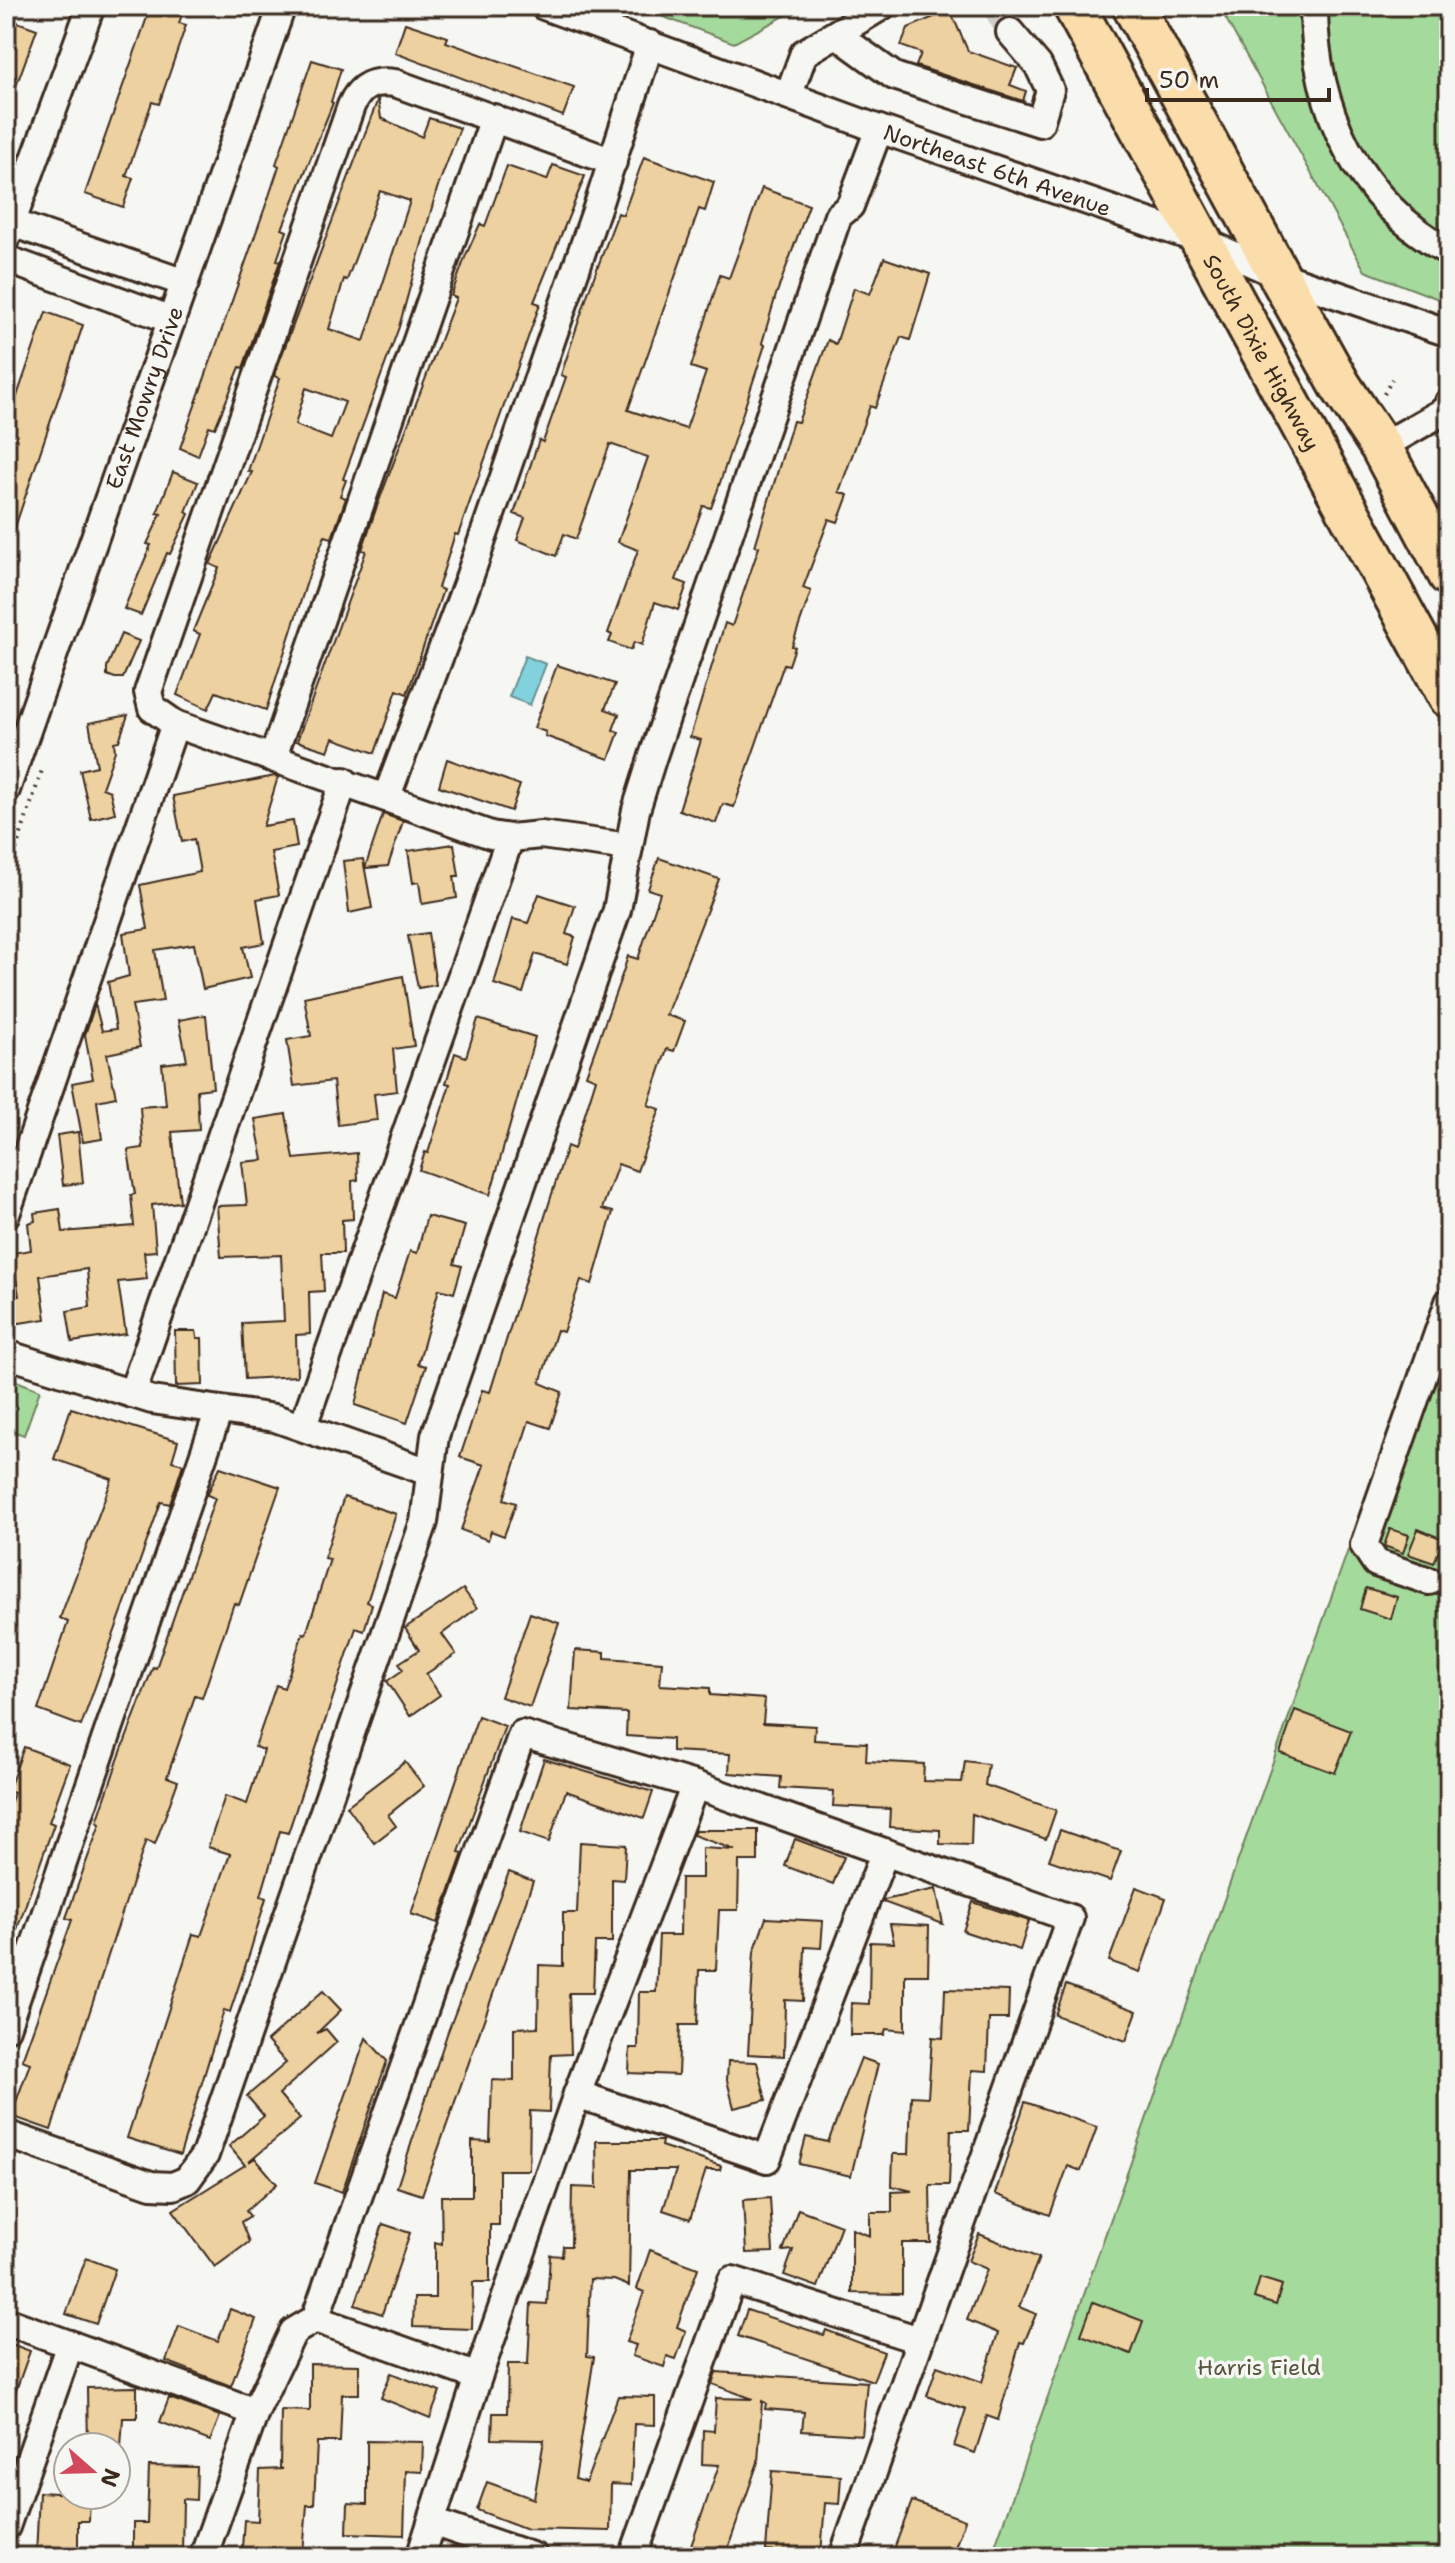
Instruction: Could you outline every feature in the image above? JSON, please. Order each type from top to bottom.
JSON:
[{"type":"highway","name":"South Dixie Highway","points":[[1074,6],[1449,697]]},
{"type":"highway","points":[[1133,6],[1340,385],[1381,447],[1449,575]]},
{"type":"street","points":[[91,6],[8,228],[185,283]]},
{"type":"street","name":"East Mowry Drive","points":[[6,790],[282,6]]},
{"type":"street","name":"Northeast 6th Avenue","points":[[544,6],[870,125],[1200,240],[1279,275],[1449,333]]},
{"type":"street","points":[[789,94],[804,53],[882,6]]},
{"type":"street","points":[[1314,6],[1318,71],[1326,102],[1348,153],[1401,219],[1449,252]]},
{"type":"street","points":[[836,34],[894,76],[1040,123],[1050,90],[1038,65],[1010,32]]},
{"type":"street","points":[[387,796],[468,581],[613,162],[650,44]]},
{"type":"street","points":[[613,162],[395,83],[372,83],[355,98],[148,692],[152,708],[175,724],[491,835],[510,838],[541,835],[629,847]]},
{"type":"street","points":[[273,757],[494,118]]},
{"type":"street","points":[[6,2134],[159,2186],[187,2180],[201,2164],[424,1522],[435,1436],[617,910],[629,847],[653,756],[838,216],[834,201],[870,125]]},
{"type":"street","points":[[6,259],[172,320]]},
{"type":"street","points":[[1381,447],[1448,409]]},
{"type":"street","points":[[6,1214],[175,724]]},
{"type":"street","points":[[132,1394],[344,781]]},
{"type":"street","points":[[303,1426],[510,838]]},
{"type":"street","points":[[1429,1581],[1376,1563],[1364,1545],[1449,1302]]},
{"type":"street","points":[[6,1354],[132,1394],[219,1410],[248,1411],[303,1426],[339,1443],[429,1472]]},
{"type":"street","points":[[6,2028],[219,1410]]},
{"type":"street","points":[[203,2557],[255,2412],[293,2332],[315,2319],[522,1734],[695,1785],[1070,1918],[843,2557]]},
{"type":"street","points":[[420,2557],[478,2377],[577,2094],[695,1785]]},
{"type":"street","points":[[577,2094],[767,2159],[884,1854]]},
{"type":"street","points":[[633,2557],[732,2280],[919,2340]]},
{"type":"street","points":[[315,2319],[478,2377]]},
{"type":"street","points":[[6,2321],[255,2412]]},
{"type":"street","points":[[6,2527],[70,2344]]},
{"type":"street","points":[[432,2522],[534,2557]]},
{"type":"path","points":[[1384,395],[1392,379]]},
{"type":"green space","points":[[634,6],[803,6],[734,43]]},
{"type":"green space","points":[[1219,6],[1449,6],[1449,303],[1365,271]]},
{"type":"green space","name":"Harris Field","points":[[1449,1267],[1449,2557],[991,2557],[1403,1395]]},
{"type":"green space","points":[[6,1377],[40,1390],[24,1435],[6,1429]]},
{"type":"water","points":[[525,656],[546,664],[530,705],[509,697]]},
{"type":"building","points":[[151,6],[185,6],[179,23],[186,25],[159,104],[152,102],[126,176],[133,178],[123,207],[85,194]]},
{"type":"building","points":[[950,10],[968,51],[1017,68],[1010,85],[1026,91],[1023,101],[916,66],[921,53],[901,46],[908,28]]},
{"type":"building","points":[[6,18],[37,29],[8,108],[6,108]]},
{"type":"building","points":[[405,23],[448,37],[446,42],[574,87],[563,116],[395,53]]},
{"type":"building","points":[[312,60],[341,69],[333,103],[282,229],[287,231],[277,260],[280,261],[243,368],[240,367],[215,428],[209,426],[198,456],[180,448],[269,196],[279,166],[276,164]]},
{"type":"building","points":[[378,99],[381,118],[422,137],[429,118],[460,128],[437,189],[399,327],[343,479],[346,480],[340,496],[346,498],[332,538],[325,536],[310,572],[266,710],[216,692],[208,709],[177,695],[200,634],[193,631],[219,568],[210,564],[252,472],[248,471],[280,378],[274,376]],"holes":[[[380,191],[410,201],[364,341],[329,329],[344,279],[347,280]],[[306,388],[345,402],[331,439],[295,425]]]},
{"type":"building","points":[[644,157],[714,182],[705,211],[699,209],[628,410],[686,429],[706,372],[691,367],[712,300],[720,275],[729,278],[762,188],[809,205],[776,295],[762,343],[765,345],[717,492],[711,508],[703,506],[676,580],[687,584],[678,610],[655,602],[642,645],[634,642],[631,650],[609,642],[612,635],[608,633],[638,550],[618,542],[648,457],[610,444],[576,539],[564,534],[556,556],[517,540],[525,518],[514,514],[539,440],[543,442],[566,377],[561,375],[589,290],[618,213],[623,215]]},
{"type":"building","points":[[553,165],[585,176],[534,302],[540,304],[458,535],[455,534],[438,588],[443,590],[407,694],[397,690],[375,753],[333,738],[328,751],[297,741],[366,551],[362,550],[376,509],[456,298],[451,296],[466,255],[480,224],[485,226],[507,166],[547,180]]},
{"type":"building","points":[[884,258],[930,274],[910,340],[901,337],[875,408],[870,406],[839,492],[848,495],[838,522],[829,519],[803,588],[811,591],[792,646],[795,647],[789,665],[784,664],[734,807],[723,804],[716,823],[679,810],[701,740],[690,737],[725,623],[732,626],[759,547],[755,546],[793,421],[798,422],[828,340],[836,344],[854,288],[870,294]]},
{"type":"building","points":[[46,312],[83,325],[10,542],[6,542],[6,428]]},
{"type":"building","points":[[173,472],[198,482],[186,512],[189,514],[170,554],[167,553],[141,615],[124,609],[151,545],[147,544],[161,514],[157,513]]},
{"type":"building","points":[[121,634],[139,641],[123,678],[115,678],[107,675],[107,667]]},
{"type":"building","points":[[557,665],[615,684],[605,709],[619,714],[613,730],[619,732],[609,759],[545,736],[546,732],[534,728]]},
{"type":"building","points":[[128,715],[119,741],[114,742],[115,751],[102,788],[110,791],[115,813],[91,819],[80,770],[97,766],[89,723]]},
{"type":"building","points":[[447,759],[520,785],[511,811],[439,786]]},
{"type":"building","points":[[278,777],[263,826],[293,821],[297,847],[271,852],[279,895],[257,899],[264,943],[243,947],[250,978],[203,989],[194,944],[155,950],[163,1001],[132,1005],[140,1047],[107,1054],[116,1097],[97,1101],[102,1139],[83,1142],[72,1083],[93,1079],[85,1035],[95,1004],[102,1031],[116,1029],[108,982],[129,976],[123,933],[148,929],[140,885],[200,872],[194,839],[182,842],[173,796]]},
{"type":"building","points":[[383,814],[403,821],[388,866],[365,868]]},
{"type":"building","points":[[454,844],[459,876],[454,876],[457,898],[422,904],[419,882],[413,883],[408,851]]},
{"type":"building","points":[[659,858],[719,879],[666,1015],[685,1021],[674,1051],[667,1049],[648,1105],[660,1109],[637,1171],[618,1164],[602,1209],[613,1212],[592,1284],[581,1280],[563,1332],[557,1330],[540,1383],[562,1392],[550,1428],[529,1421],[504,1499],[516,1503],[504,1536],[491,1531],[488,1540],[461,1530],[484,1465],[460,1457],[482,1390],[490,1392],[567,1146],[574,1149],[596,1079],[586,1075],[628,956],[638,959],[660,893],[648,889]]},
{"type":"building","points":[[363,859],[372,908],[349,913],[343,861]]},
{"type":"building","points":[[539,894],[575,906],[566,934],[575,937],[567,964],[535,954],[523,993],[494,984],[513,919],[528,923]]},
{"type":"building","points":[[428,933],[436,985],[418,988],[408,936]]},
{"type":"building","points":[[403,976],[414,1046],[393,1049],[397,1091],[374,1094],[377,1120],[338,1125],[333,1081],[294,1086],[287,1040],[311,1036],[304,997]]},
{"type":"building","points":[[206,1015],[213,1088],[197,1090],[199,1130],[172,1132],[180,1202],[152,1205],[156,1251],[144,1252],[147,1279],[118,1282],[126,1334],[72,1342],[67,1311],[90,1307],[87,1269],[40,1276],[46,1319],[6,1325],[6,1298],[19,1296],[12,1253],[31,1250],[28,1223],[35,1221],[34,1213],[60,1209],[63,1232],[134,1226],[131,1195],[135,1194],[128,1150],[143,1148],[140,1107],[166,1105],[162,1064],[187,1061],[179,1020]]},
{"type":"building","points":[[478,1019],[535,1037],[490,1195],[419,1170],[425,1152],[428,1153],[450,1084],[446,1083],[455,1053],[466,1057]]},
{"type":"building","points":[[286,1114],[294,1159],[357,1153],[358,1180],[352,1181],[353,1219],[342,1220],[343,1253],[322,1253],[324,1291],[309,1292],[310,1334],[296,1335],[297,1376],[245,1379],[242,1323],[284,1321],[281,1255],[221,1257],[217,1206],[247,1205],[242,1162],[263,1160],[255,1119]]},
{"type":"building","points":[[78,1132],[83,1183],[63,1185],[57,1135]]},
{"type":"building","points":[[427,1216],[465,1226],[454,1264],[462,1266],[454,1293],[439,1289],[418,1364],[426,1366],[407,1423],[355,1405],[382,1294],[395,1298],[410,1251],[417,1253]]},
{"type":"building","points":[[175,1331],[196,1331],[197,1338],[202,1338],[203,1385],[176,1386]]},
{"type":"building","points":[[71,1408],[178,1441],[172,1461],[183,1464],[170,1504],[161,1502],[81,1726],[38,1710],[68,1622],[60,1618],[112,1479],[54,1459]]},
{"type":"building","points":[[220,1467],[280,1487],[239,1605],[234,1603],[202,1698],[195,1696],[167,1777],[178,1781],[155,1844],[146,1840],[51,2130],[11,2116],[30,2063],[22,2060],[72,1920],[66,1918],[100,1824],[97,1822],[118,1760],[153,1667],[156,1668],[215,1498],[207,1495]]},
{"type":"building","points":[[344,1497],[396,1514],[367,1602],[372,1604],[364,1631],[356,1628],[288,1833],[280,1831],[261,1896],[266,1898],[250,1952],[230,2012],[224,2010],[180,2155],[127,2138],[193,1934],[201,1936],[230,1854],[208,1847],[225,1796],[247,1804],[264,1750],[255,1747],[276,1685],[284,1688],[303,1633],[306,1634],[330,1559],[324,1558]]},
{"type":"building","points":[[1390,1529],[1409,1535],[1403,1553],[1384,1546]]},
{"type":"building","points":[[1418,1529],[1443,1539],[1434,1563],[1408,1554]]},
{"type":"building","points":[[1366,1588],[1397,1597],[1391,1619],[1360,1609]]},
{"type":"building","points":[[463,1589],[477,1608],[442,1634],[456,1654],[426,1674],[440,1695],[410,1716],[387,1681],[403,1670],[399,1663],[419,1650],[405,1628]]},
{"type":"building","points":[[530,1613],[559,1623],[530,1707],[501,1697]]},
{"type":"building","points":[[575,1650],[605,1652],[605,1658],[662,1662],[660,1685],[710,1688],[710,1695],[765,1699],[763,1723],[815,1726],[814,1740],[867,1743],[866,1761],[924,1764],[923,1781],[962,1782],[965,1761],[988,1764],[985,1785],[1056,1810],[1046,1839],[972,1814],[971,1845],[940,1844],[940,1830],[889,1827],[890,1809],[833,1806],[834,1791],[780,1788],[781,1777],[729,1773],[730,1754],[672,1751],[672,1739],[626,1736],[627,1713],[571,1710]]},
{"type":"building","points":[[1295,1710],[1351,1731],[1335,1773],[1280,1753]]},
{"type":"building","points":[[478,1716],[505,1726],[459,1852],[463,1853],[438,1923],[411,1914]]},
{"type":"building","points":[[24,1747],[70,1764],[49,1822],[54,1824],[9,1952],[6,1952],[6,1816],[14,1793],[8,1791]]},
{"type":"building","points":[[544,1759],[653,1792],[644,1818],[566,1791],[549,1842],[520,1832]]},
{"type":"building","points":[[405,1762],[424,1786],[388,1815],[396,1826],[374,1843],[347,1806]]},
{"type":"building","points":[[695,1830],[758,1830],[758,1861],[739,1861],[738,1910],[719,1910],[716,1970],[699,1970],[697,2025],[680,2025],[678,2075],[629,2073],[630,2048],[638,2048],[639,1992],[656,1992],[659,1935],[680,1935],[681,1878],[702,1878],[702,1848],[735,1850],[693,1835]]},
{"type":"building","points":[[1060,1830],[1121,1851],[1110,1881],[1049,1860]]},
{"type":"building","points":[[795,1839],[844,1857],[833,1884],[785,1866]]},
{"type":"building","points":[[580,1842],[626,1845],[624,1880],[612,1879],[612,1942],[595,1942],[593,1993],[569,1993],[571,2054],[551,2055],[549,2112],[530,2111],[529,2170],[499,2170],[499,2225],[490,2225],[490,2282],[473,2282],[472,2329],[413,2327],[414,2298],[435,2298],[435,2242],[442,2244],[441,2196],[472,2196],[472,2141],[490,2142],[492,2080],[514,2081],[514,2028],[538,2027],[539,1965],[563,1966],[563,1913],[577,1913]]},
{"type":"building","points":[[509,1872],[533,1881],[422,2195],[397,2187],[447,2034]]},
{"type":"building","points":[[1136,1887],[1166,1898],[1140,1972],[1109,1961]]},
{"type":"building","points":[[936,1889],[943,1924],[883,1902],[884,1900]]},
{"type":"building","points":[[973,1902],[1029,1921],[1020,1950],[963,1931]]},
{"type":"building","points":[[766,1918],[823,1921],[821,1948],[805,1947],[803,2001],[785,2000],[784,2056],[748,2054],[754,1952]]},
{"type":"building","points":[[890,1924],[929,1926],[928,1975],[905,1975],[905,2031],[886,2029],[884,2035],[850,2035],[851,2003],[869,2004],[870,1942],[894,1943]]},
{"type":"building","points":[[1066,1985],[1137,2011],[1126,2041],[1055,2015]]},
{"type":"building","points":[[945,1989],[1009,1991],[1008,2019],[989,2019],[987,2071],[972,2070],[969,2130],[951,2130],[949,2185],[930,2185],[931,2243],[902,2243],[902,2294],[852,2293],[852,2229],[870,2236],[870,2212],[892,2212],[892,2192],[912,2191],[892,2186],[893,2154],[909,2154],[911,2096],[928,2097],[932,2037],[943,2038]]},
{"type":"building","points":[[323,1991],[341,2010],[317,2033],[326,2029],[337,2042],[279,2094],[300,2119],[249,2162],[255,2158],[277,2184],[246,2211],[250,2216],[241,2222],[249,2242],[215,2267],[173,2210],[245,2165],[229,2146],[264,2116],[247,2096],[286,2063],[267,2041]]},
{"type":"building","points":[[366,2038],[387,2061],[342,2192],[315,2183]]},
{"type":"building","points":[[861,2058],[878,2064],[851,2176],[799,2164],[806,2137],[828,2142]]},
{"type":"building","points":[[728,2061],[757,2062],[766,2100],[734,2108],[727,2080]]},
{"type":"building","points":[[1025,2102],[1097,2127],[1081,2171],[1068,2166],[1050,2215],[995,2194]]},
{"type":"building","points":[[596,2141],[662,2141],[661,2146],[721,2166],[720,2170],[706,2170],[690,2219],[663,2210],[676,2170],[631,2170],[629,2286],[614,2280],[590,2279],[587,2356],[594,2357],[575,2479],[586,2482],[618,2396],[655,2397],[655,2425],[634,2424],[631,2485],[611,2484],[610,2531],[527,2529],[477,2510],[487,2482],[534,2499],[544,2440],[492,2439],[493,2413],[507,2413],[508,2364],[528,2364],[531,2303],[547,2304],[550,2255],[562,2256],[563,2246],[571,2246],[572,2187],[597,2188]]},
{"type":"building","points":[[770,2198],[773,2252],[746,2253],[743,2200]]},
{"type":"building","points":[[798,2209],[841,2225],[818,2287],[784,2275],[793,2250],[783,2251]]},
{"type":"building","points":[[383,2224],[410,2233],[382,2314],[355,2305]]},
{"type":"building","points":[[979,2234],[1039,2258],[1019,2307],[1036,2314],[1024,2343],[1020,2342],[998,2420],[987,2416],[975,2453],[954,2446],[966,2409],[927,2396],[937,2366],[982,2382],[998,2333],[967,2320],[987,2269],[968,2261]]},
{"type":"building","points":[[650,2250],[698,2268],[677,2327],[686,2331],[676,2359],[667,2356],[664,2367],[632,2356],[636,2345],[626,2342],[644,2292],[637,2289]]},
{"type":"building","points":[[86,2258],[115,2269],[96,2324],[66,2314]]},
{"type":"building","points":[[1260,2278],[1282,2285],[1276,2305],[1254,2298]]},
{"type":"building","points":[[1093,2302],[1143,2321],[1131,2354],[1081,2335]]},
{"type":"building","points":[[230,2309],[256,2319],[231,2386],[166,2361],[179,2326],[218,2341]]},
{"type":"building","points":[[747,2310],[824,2335],[826,2330],[884,2352],[873,2381],[738,2336]]},
{"type":"building","points":[[6,2342],[30,2351],[9,2410],[6,2410]]},
{"type":"building","points":[[310,2364],[359,2365],[359,2394],[342,2394],[340,2442],[317,2442],[314,2505],[307,2505],[303,2553],[242,2548],[244,2520],[258,2521],[260,2470],[283,2469],[280,2468],[281,2410],[310,2411]]},
{"type":"building","points":[[716,2372],[867,2382],[862,2435],[802,2431],[804,2412],[765,2409],[766,2403],[762,2401],[758,2462],[728,2548],[691,2546],[719,2465],[702,2464],[703,2430],[714,2431],[716,2398],[753,2399],[712,2384]]},
{"type":"building","points":[[391,2373],[440,2392],[430,2418],[381,2398]]},
{"type":"building","points":[[137,2387],[137,2418],[123,2418],[122,2431],[88,2431],[87,2388]]},
{"type":"building","points":[[169,2398],[220,2416],[210,2441],[160,2422]]},
{"type":"building","points":[[367,2441],[423,2442],[422,2472],[406,2471],[404,2535],[347,2533],[348,2503],[367,2504]]},
{"type":"building","points":[[149,2466],[197,2467],[196,2500],[183,2499],[182,2553],[133,2552],[133,2523],[147,2523]]},
{"type":"building","points":[[772,2471],[841,2476],[839,2504],[825,2503],[821,2554],[766,2551]]},
{"type":"building","points":[[39,2492],[52,2493],[52,2511],[89,2511],[89,2521],[78,2521],[78,2557],[36,2557]]},
{"type":"building","points":[[912,2501],[965,2520],[954,2550],[946,2547],[944,2557],[891,2557]]},
{"type":"tunnel","points":[[995,6],[1010,32]]}]
